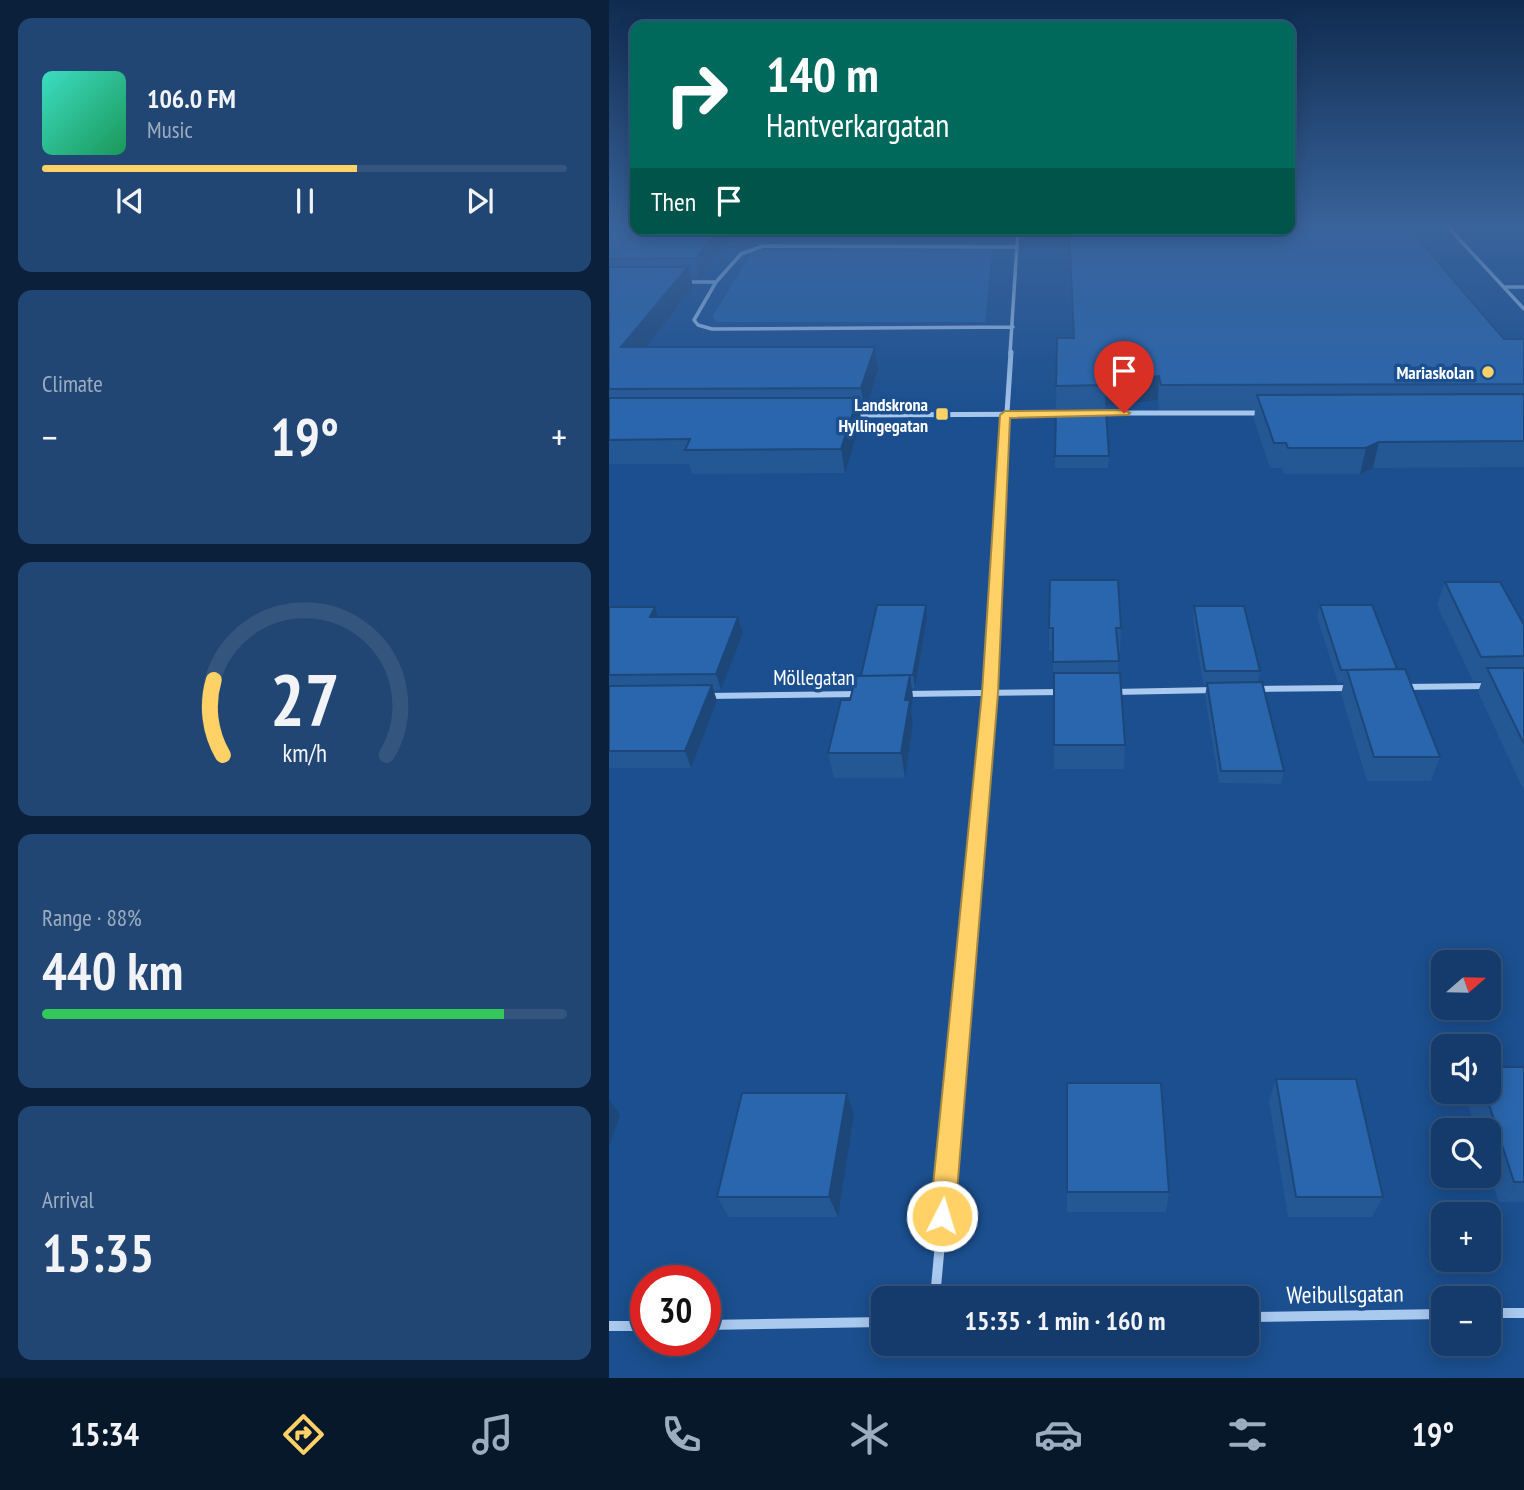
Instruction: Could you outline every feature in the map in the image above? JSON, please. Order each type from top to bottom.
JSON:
[{"type":"street","points":[[711,290],[694,320],[698,325],[712,329],[1013,327]]},
{"type":"street","points":[[936,1286],[990,693],[1014,290]]},
{"type":"street","points":[[1507,290],[1524,309]]},
{"type":"street","points":[[1084,413],[1276,413]]},
{"type":"street","points":[[845,415],[1071,414]]},
{"type":"street","points":[[1401,687],[1497,686]]},
{"type":"street","points":[[1250,690],[1360,688]]},
{"type":"street","points":[[1099,692],[1223,690]]},
{"type":"street","points":[[894,694],[1072,692]]},
{"type":"street","name":"Möllegatan","points":[[704,696],[867,694]]},
{"type":"street","points":[[1501,1313],[1524,1313]]},
{"type":"street","name":"Weibullsgatan","points":[[1259,1317],[1431,1314]]},
{"type":"street","points":[[721,1325],[871,1322]]},
{"type":"street","points":[[609,1326],[630,1326]]},
{"type":"shaded area","points":[[728,290],[988,290],[985,322],[717,322],[712,317]]},
{"type":"building","points":[[609,290],[668,290],[621,347],[875,347],[861,388],[609,389]]},
{"type":"building","points":[[1072,290],[1462,290],[1504,339],[1524,339],[1524,384],[1161,385],[1159,376],[1105,381],[1105,385],[1056,386],[1057,338],[1074,338]]},
{"type":"building","points":[[1524,394],[1524,441],[1379,442],[1366,448],[1288,448],[1286,443],[1274,443],[1257,395]]},
{"type":"building","points":[[609,398],[858,398],[841,449],[685,450],[690,439],[609,440]]},
{"type":"building","points":[[1056,410],[1106,410],[1109,456],[1055,456]]},
{"type":"building","points":[[1050,580],[1118,580],[1121,628],[1116,628],[1119,661],[1053,662],[1053,628],[1049,628]]},
{"type":"building","points":[[1445,582],[1500,582],[1524,625],[1524,656],[1481,657]]},
{"type":"building","points":[[877,605],[926,605],[913,675],[861,676]]},
{"type":"building","points":[[1320,605],[1372,605],[1397,669],[1341,670]]},
{"type":"building","points":[[1194,606],[1244,606],[1260,671],[1205,671]]},
{"type":"building","points":[[609,607],[655,607],[650,617],[738,617],[716,674],[609,675]]},
{"type":"building","points":[[1487,668],[1524,668],[1524,744]]},
{"type":"building","points":[[1405,669],[1440,757],[1374,757],[1347,670]]},
{"type":"building","points":[[1054,673],[1120,673],[1125,745],[1054,745]]},
{"type":"building","points":[[910,675],[905,700],[910,700],[901,753],[828,753],[841,700],[850,700],[856,676]]},
{"type":"building","points":[[1262,682],[1284,771],[1221,771],[1207,683]]},
{"type":"building","points":[[712,685],[685,751],[609,751],[609,686]]},
{"type":"building","points":[[1501,1067],[1524,1067],[1524,1182],[1514,1182],[1501,1142],[1501,1118],[1493,1118],[1489,1104],[1501,1104]]},
{"type":"building","points":[[1276,1079],[1356,1079],[1383,1197],[1296,1197]]},
{"type":"building","points":[[1067,1083],[1161,1083],[1169,1192],[1067,1192]]},
{"type":"building","points":[[742,1093],[847,1093],[829,1197],[717,1197]]},
{"type":"place","name":"Mariaskolan","points":[[1488,372]]},
{"type":"place","name":"Landskrona Hyllingegatan","points":[[942,414]]},
{"type":"route","points":[[942,1216],[990,693],[1005,415],[1124,413]]}]
